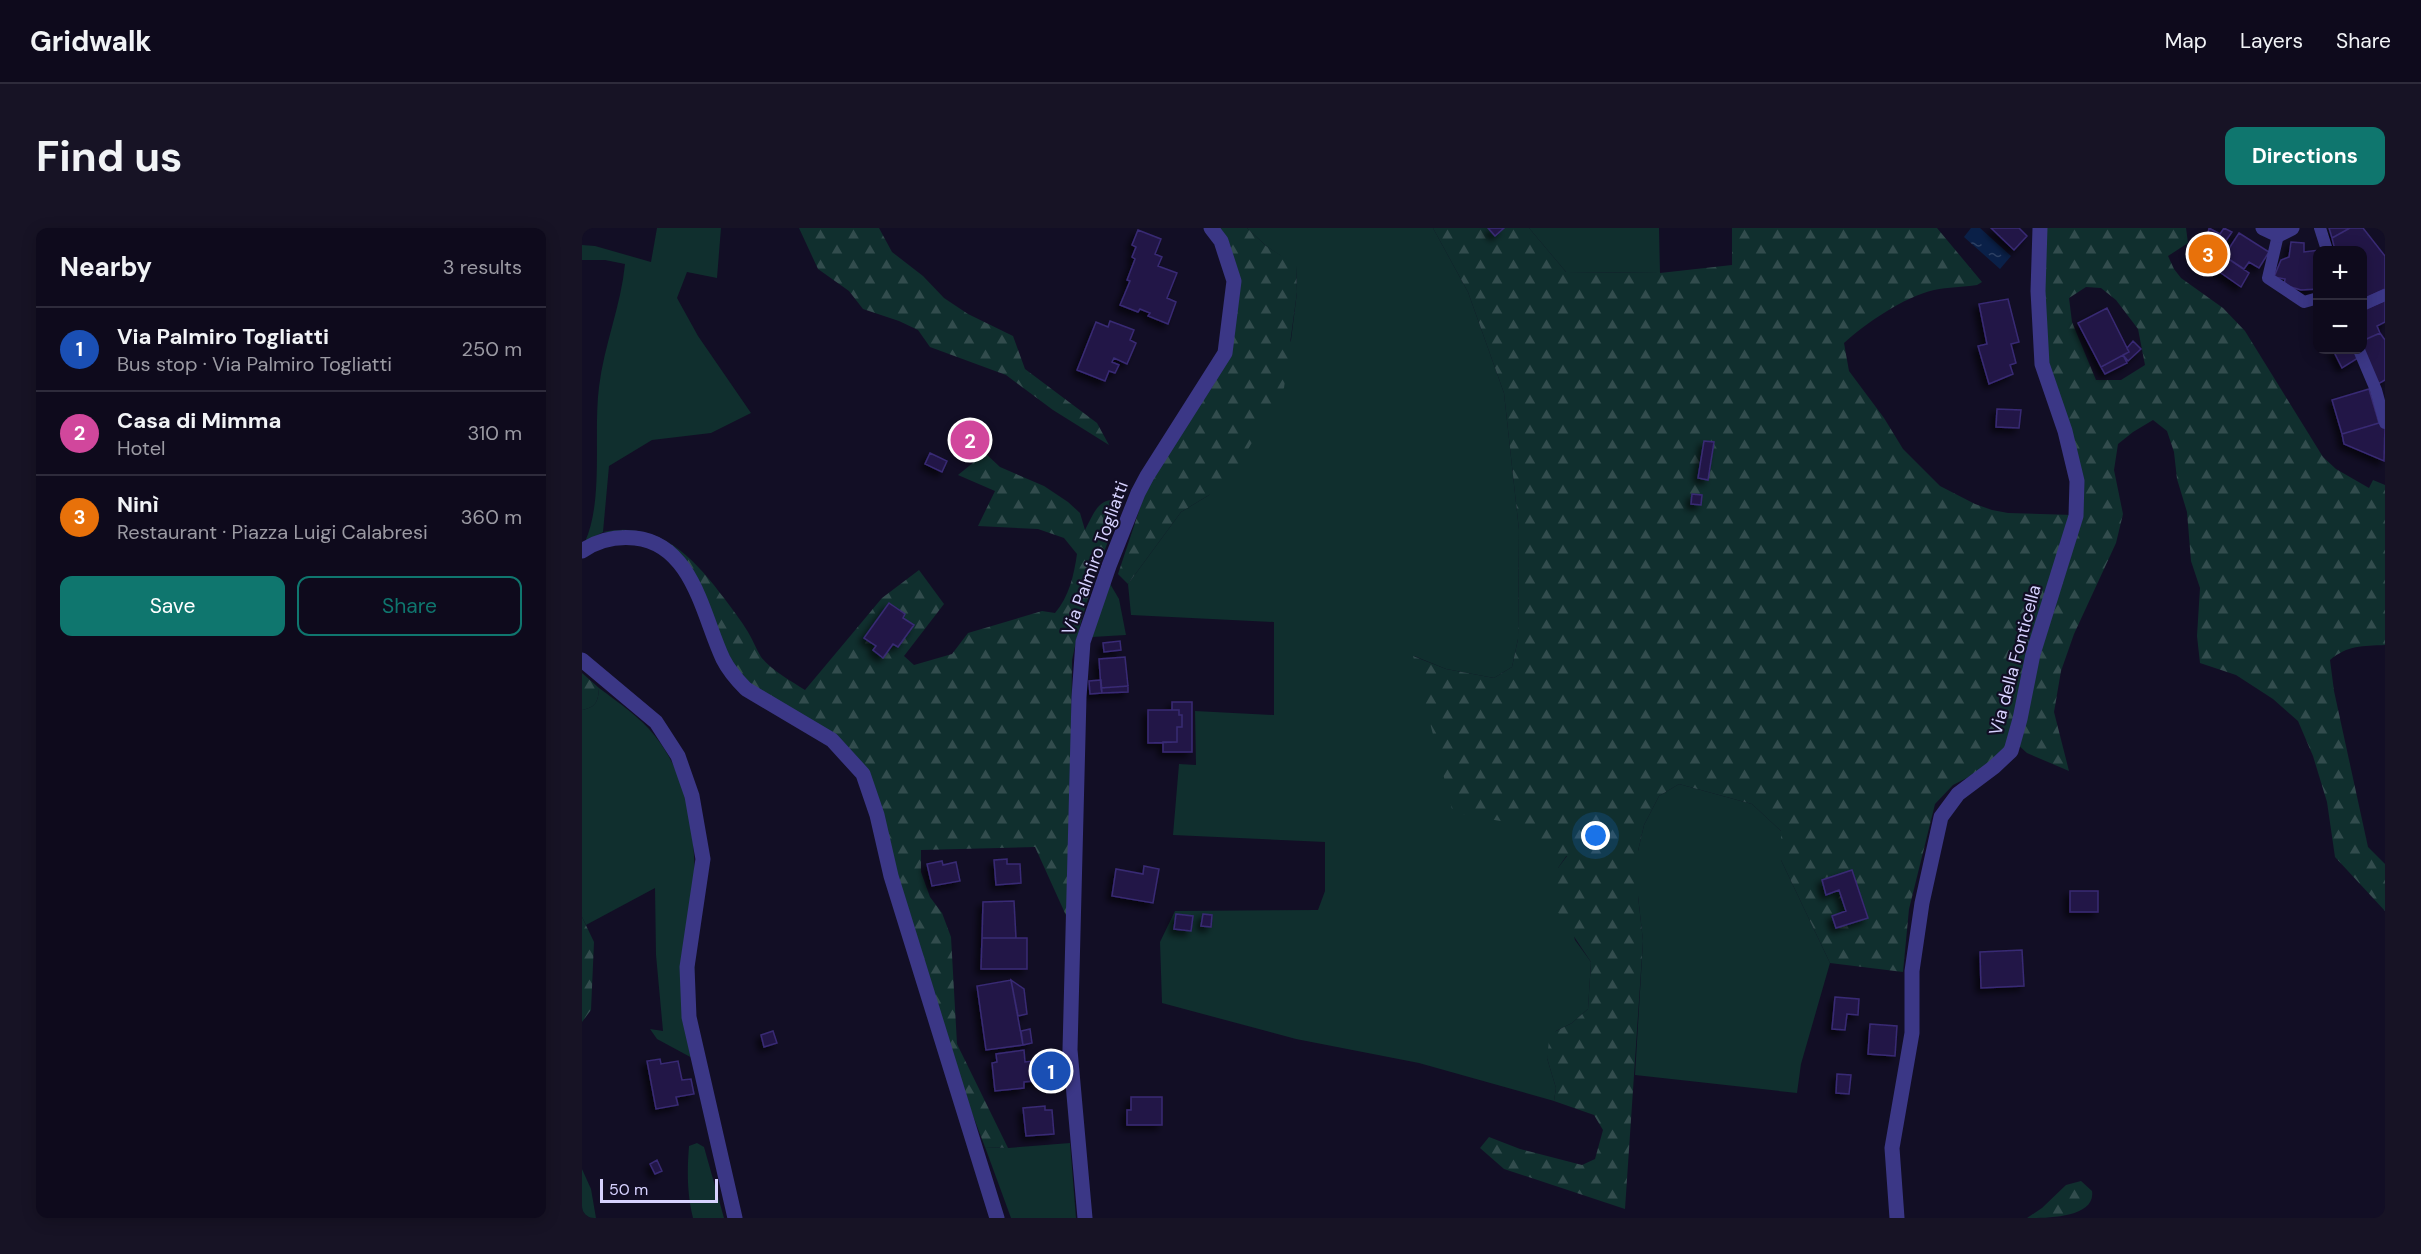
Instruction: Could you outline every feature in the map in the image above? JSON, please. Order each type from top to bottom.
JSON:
[{"type":"street","name":"Via Palmiro Togliatti","points":[[1085,1218],[1070,1050],[1079,697],[1083,642],[1120,537],[1146,476],[1225,353],[1234,281],[1221,241],[1211,228]]},
{"type":"street","name":"Via della Fonticella","points":[[1897,1218],[1892,1148],[1912,1033],[1912,971],[1922,903],[1941,817],[1958,794],[2011,751],[2033,654],[2076,516],[2077,481],[2065,431],[2042,364],[2038,291],[2040,228]]},
{"type":"street","points":[[2263,228],[2285,232],[2268,278],[2304,302],[2313,299]]},
{"type":"street","points":[[2320,228],[2326,246]]},
{"type":"street","points":[[2367,302],[2385,295]]},
{"type":"street","points":[[2361,354],[2381,388],[2385,423]]},
{"type":"street","points":[[582,551],[598,541],[620,537],[642,539],[671,554],[699,597],[723,659],[735,678],[746,689],[832,740],[862,774],[876,815],[891,876],[997,1218]]},
{"type":"street","points":[[582,660],[656,722],[678,756],[692,796],[703,859],[687,967],[689,1017],[735,1218]]},
{"type":"green space","points":[[657,228],[721,228],[717,278],[687,272],[677,298],[698,336],[751,413],[711,433],[652,440],[609,466],[603,532],[585,542],[591,525],[596,486],[599,387],[625,264],[605,260],[582,260],[582,245],[595,246],[651,262]]},
{"type":"green space","points":[[799,228],[879,228],[892,252],[923,276],[944,298],[968,314],[1013,336],[1025,369],[1097,423],[1109,445],[1053,410],[1006,375],[930,347],[918,330],[863,309],[849,291],[818,269]]},
{"type":"green space","points":[[1215,228],[1247,228],[1266,246],[1296,265],[1297,292],[1284,388],[1237,468],[1209,495],[1181,512],[1128,584],[1118,574],[1150,478],[1228,354],[1238,281]]},
{"type":"green space","points":[[1247,228],[1433,228],[1468,292],[1504,393],[1519,530],[1518,639],[1512,667],[1494,678],[1446,669],[1414,656],[1537,827],[1567,855],[1558,868],[1575,940],[1591,962],[1588,1009],[1572,1023],[1556,1031],[1547,1058],[1556,1088],[1554,1101],[1419,1063],[1296,1039],[1162,1003],[1160,942],[1175,911],[1318,910],[1325,891],[1325,842],[1173,835],[1179,764],[1196,765],[1195,711],[1274,715],[1274,622],[1131,615],[1128,584],[1181,512],[1209,495],[1291,340],[1297,292],[1296,266],[1266,246]]},
{"type":"green space","points":[[1433,228],[1529,228],[1566,272],[1660,273],[1732,265],[1732,228],[1937,228],[1982,282],[1977,285],[1922,293],[1874,319],[1844,343],[1849,371],[1884,418],[1903,449],[1940,486],[1992,510],[2008,513],[2073,515],[2009,750],[1988,767],[1953,785],[1935,804],[1909,909],[1903,972],[1830,963],[1781,860],[1781,831],[1752,804],[1679,784],[1659,796],[1644,825],[1638,851],[1638,896],[1643,941],[1625,1209],[1504,1169],[1480,1148],[1489,1137],[1520,1149],[1582,1165],[1595,1159],[1603,1130],[1594,1115],[1554,1101],[1556,1088],[1547,1058],[1549,1041],[1556,1031],[1572,1023],[1588,1009],[1591,962],[1555,908],[1552,883],[1558,868],[1567,856],[1537,851],[1537,827],[1453,813],[1413,656],[1446,669],[1494,678],[1512,667],[1518,639],[1519,530],[1504,393],[1468,292]]},
{"type":"green space","points":[[1529,228],[1659,228],[1660,273],[1566,272]]},
{"type":"green space","points":[[2043,228],[2186,228],[2188,243],[2168,256],[2174,269],[2181,278],[2223,308],[2245,331],[2323,457],[2336,469],[2369,488],[2373,480],[2385,485],[2385,645],[2349,649],[2330,660],[2334,691],[2368,847],[2385,864],[2385,911],[2335,857],[2327,802],[2313,756],[2298,721],[2273,699],[2236,675],[2200,663],[2197,636],[2200,588],[2191,561],[2187,512],[2167,431],[2153,420],[2118,444],[2114,470],[2123,514],[2116,543],[2074,634],[2061,671],[2054,712],[2069,771],[2027,753],[2016,743],[2078,517],[2045,363]],"holes":[[[2086,287],[2101,288],[2116,300],[2138,329],[2145,365],[2121,380],[2096,380],[2072,322],[2069,298]]]},
{"type":"green space","points":[[985,453],[1000,467],[1044,486],[1068,502],[1080,513],[1085,530],[1095,511],[1103,503],[1109,500],[1124,501],[1088,599],[1072,660],[1069,922],[1035,847],[921,850],[921,872],[930,897],[942,913],[951,937],[957,1044],[1008,1148],[985,1147],[951,1058],[867,773],[748,687],[728,658],[693,577],[635,535],[603,532],[641,531],[673,545],[687,556],[712,583],[750,635],[765,662],[805,690],[882,598],[919,570],[944,604],[904,656],[914,665],[952,654],[968,633],[1042,611],[1055,613],[1060,607],[1070,585],[1077,554],[1064,538],[1038,529],[978,526],[995,491],[958,475]]},
{"type":"green space","points":[[1109,582],[1119,599],[1126,635],[1092,637]]},
{"type":"green space","points":[[582,673],[599,688],[595,703],[582,710]]},
{"type":"green space","points":[[599,688],[636,716],[655,736],[670,758],[687,806],[692,831],[695,884],[694,1059],[657,1039],[650,1029],[663,1031],[656,955],[655,888],[586,925],[582,917],[582,710],[595,703]]},
{"type":"green space","points":[[1679,784],[1752,804],[1781,831],[1781,860],[1830,963],[1801,1064],[1797,1093],[1635,1075],[1643,941],[1638,896],[1638,851],[1644,825],[1659,796]]},
{"type":"green space","points":[[582,917],[594,942],[591,1010],[582,1022]]},
{"type":"green space","points":[[697,1143],[704,1147],[724,1218],[693,1218],[689,1191],[688,1156],[689,1146]]},
{"type":"green space","points":[[1070,1143],[1076,1218],[1011,1218],[985,1147],[1008,1148]]},
{"type":"green space","points":[[582,1169],[591,1189],[596,1218],[582,1218]]},
{"type":"green space","points":[[2081,1181],[2092,1191],[2091,1200],[2086,1207],[2068,1215],[2027,1218],[2042,1208],[2066,1185]]},
{"type":"water","points":[[1971,228],[1980,228],[2011,256],[2000,269],[1964,237]]},
{"type":"building","points":[[1488,228],[1504,228],[1495,236]]},
{"type":"building","points":[[1991,228],[2019,228],[2027,236],[2014,250]]},
{"type":"building","points":[[2209,228],[2220,234],[2224,228],[2232,232],[2218,252],[2206,244]]},
{"type":"building","points":[[2329,228],[2350,228],[2332,238]]},
{"type":"building","points":[[2350,228],[2363,228],[2385,256],[2385,289],[2367,298],[2367,246],[2334,246],[2332,238]]},
{"type":"building","points":[[1138,230],[1161,239],[1155,254],[1162,257],[1158,266],[1177,273],[1167,298],[1176,302],[1168,324],[1148,316],[1150,313],[1140,309],[1138,312],[1120,305],[1130,281],[1127,280],[1135,259],[1132,257],[1136,247],[1132,245]]},
{"type":"building","points":[[2239,233],[2269,252],[2259,268],[2249,262],[2244,269],[2224,256]]},
{"type":"building","points":[[2291,242],[2304,243],[2304,252],[2313,251],[2313,289],[2301,290],[2284,285],[2285,279],[2274,277],[2281,260],[2289,257]]},
{"type":"building","points":[[2206,244],[2249,273],[2241,287],[2201,259]]},
{"type":"building","points":[[2008,299],[2019,342],[2011,344],[2016,363],[2010,365],[2013,374],[1989,384],[1978,346],[1987,344],[1979,304]]},
{"type":"building","points":[[2385,300],[2385,322],[2377,326],[2380,333],[2367,339],[2367,309]]},
{"type":"building","points":[[2107,308],[2129,352],[2101,367],[2078,323]]},
{"type":"building","points":[[1110,321],[1134,330],[1130,340],[1136,343],[1127,364],[1114,358],[1112,362],[1119,365],[1115,373],[1109,371],[1105,381],[1077,370],[1096,322],[1108,327]]},
{"type":"building","points":[[2380,333],[2385,340],[2385,380],[2378,384],[2364,354],[2367,354],[2367,339]]},
{"type":"building","points":[[2133,341],[2141,349],[2128,361],[2123,355],[2129,352],[2127,348]]},
{"type":"building","points":[[2335,354],[2356,354],[2358,358],[2342,368]]},
{"type":"building","points":[[2123,355],[2127,363],[2105,374],[2101,367]]},
{"type":"building","points":[[2369,389],[2379,423],[2342,434],[2332,400]]},
{"type":"building","points":[[1997,409],[2021,410],[2019,428],[1996,427]]},
{"type":"building","points":[[2379,423],[2385,426],[2384,461],[2344,444],[2342,434]]},
{"type":"building","points":[[1704,441],[1714,442],[1708,480],[1698,478]]},
{"type":"building","points":[[930,453],[947,461],[942,472],[925,464]]},
{"type":"building","points":[[1692,494],[1702,495],[1701,505],[1691,504]]},
{"type":"building","points":[[889,603],[905,614],[903,618],[914,625],[898,647],[893,644],[883,658],[873,650],[876,646],[864,638]]},
{"type":"building","points":[[1120,641],[1121,650],[1104,652],[1103,643]]},
{"type":"building","points":[[1125,657],[1128,686],[1101,688],[1099,659]]},
{"type":"building","points":[[1101,680],[1102,693],[1090,694],[1089,681]]},
{"type":"building","points":[[1128,686],[1128,692],[1102,693],[1101,688]]},
{"type":"building","points":[[1172,702],[1192,702],[1192,752],[1163,752],[1163,742],[1177,742],[1177,727],[1182,727],[1182,715],[1179,715],[1179,710],[1172,710]]},
{"type":"building","points":[[1148,710],[1179,710],[1179,715],[1182,715],[1182,727],[1177,727],[1177,742],[1148,743]]},
{"type":"building","points":[[1007,859],[1007,864],[1020,864],[1021,883],[996,885],[994,860]]},
{"type":"building","points":[[942,861],[943,865],[956,862],[960,881],[932,886],[927,864]]},
{"type":"building","points":[[1144,866],[1159,869],[1153,903],[1112,896],[1116,869],[1143,874]]},
{"type":"building","points":[[1852,870],[1868,918],[1836,928],[1832,916],[1846,911],[1839,890],[1826,895],[1822,880]]},
{"type":"building","points":[[2070,891],[2098,891],[2098,912],[2070,912]]},
{"type":"building","points":[[1014,901],[1016,938],[982,938],[983,902]]},
{"type":"building","points":[[1176,914],[1193,916],[1191,931],[1174,929]]},
{"type":"building","points":[[1203,914],[1212,915],[1211,927],[1201,926]]},
{"type":"building","points":[[982,938],[1027,938],[1027,969],[981,969]]},
{"type":"building","points":[[2022,950],[2024,986],[1981,988],[1980,952]]},
{"type":"building","points":[[1011,980],[1023,1045],[986,1050],[977,986]]},
{"type":"building","points":[[1011,980],[1024,989],[1027,1014],[1018,1016]]},
{"type":"building","points":[[1835,997],[1859,999],[1858,1015],[1847,1014],[1845,1030],[1832,1029]]},
{"type":"building","points":[[1870,1024],[1897,1026],[1895,1056],[1868,1054]]},
{"type":"building","points":[[1030,1029],[1032,1043],[1023,1045],[1021,1031]]},
{"type":"building","points":[[773,1031],[777,1043],[764,1047],[761,1035]]},
{"type":"building","points":[[1024,1050],[1025,1062],[1042,1060],[1045,1080],[1024,1082],[1024,1088],[995,1091],[992,1063],[997,1062],[996,1054]]},
{"type":"building","points":[[660,1059],[661,1064],[678,1061],[682,1080],[691,1079],[694,1094],[676,1097],[678,1105],[656,1109],[647,1061]]},
{"type":"building","points":[[1837,1074],[1851,1075],[1849,1094],[1836,1093]]},
{"type":"building","points":[[1131,1097],[1162,1097],[1162,1125],[1127,1125],[1127,1110],[1131,1110]]},
{"type":"building","points":[[1045,1106],[1045,1110],[1052,1110],[1054,1134],[1026,1136],[1023,1108]]},
{"type":"building","points":[[657,1160],[662,1171],[655,1174],[650,1164]]},
{"type":"place","name":"Ninì","points":[[2208,254]]},
{"type":"place","name":"Casa di Mimma","points":[[970,440]]},
{"type":"place","name":"Via Palmiro Togliatti","points":[[1051,1071]]}]
